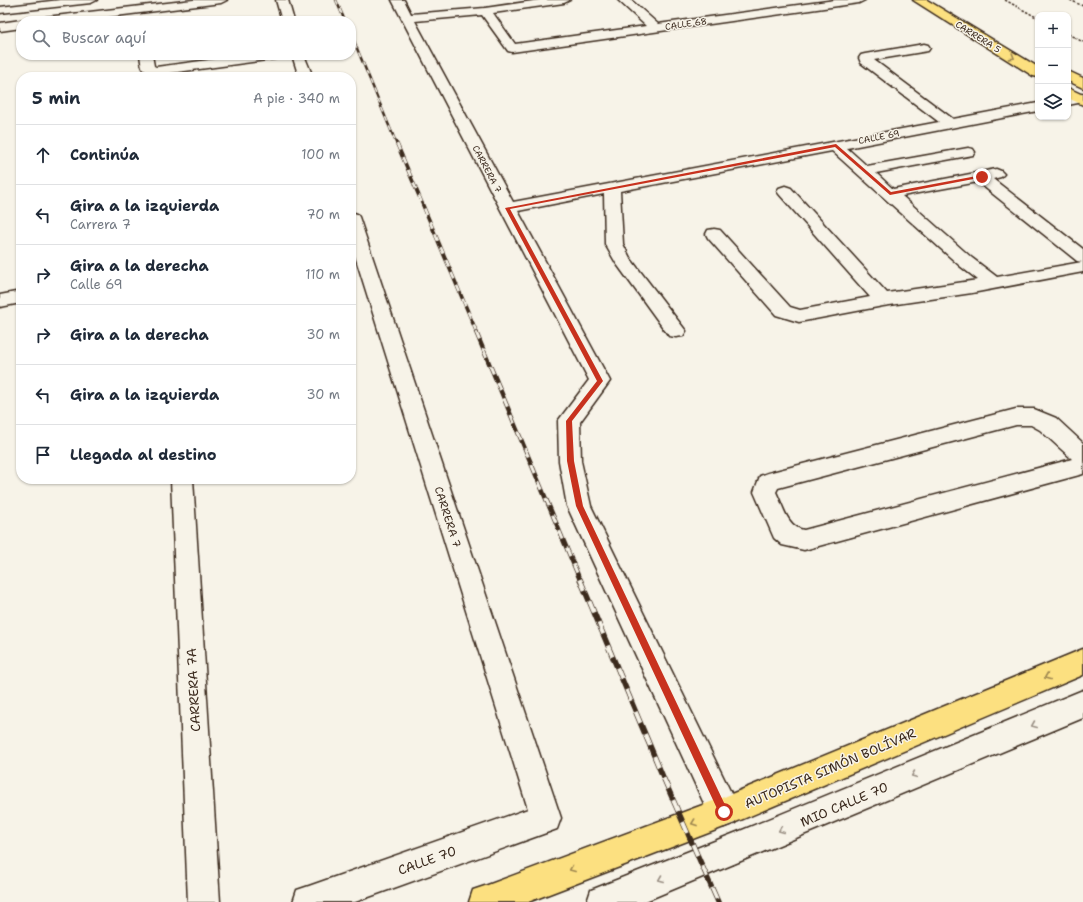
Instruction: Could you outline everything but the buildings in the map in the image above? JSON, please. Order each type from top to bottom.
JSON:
[{"type":"main road","name":"CARRERA 5","points":[[919,0],[1035,71]]},
{"type":"main road","points":[[1071,77],[1083,84]]},
{"type":"main road","name":"AUTOPISTA SIMÓN BOLÍVAR","points":[[485,902],[724,812],[1083,662]]},
{"type":"street","points":[[0,3],[18,0]]},
{"type":"street","points":[[0,10],[91,0]]},
{"type":"street","points":[[88,16],[221,0]]},
{"type":"street","points":[[282,0],[287,16]]},
{"type":"street","name":"CARRERA 7","points":[[398,0],[600,381],[569,421],[570,461],[579,506],[724,812]]},
{"type":"street","points":[[407,18],[485,11],[564,0]]},
{"type":"street","points":[[624,0],[654,28]]},
{"type":"street","name":"CALLE 68","points":[[485,11],[512,48],[859,0]]},
{"type":"street","points":[[0,26],[16,24]]},
{"type":"street","points":[[924,48],[865,58],[865,60],[951,124]]},
{"type":"street","points":[[147,60],[148,68],[154,71],[236,60]]},
{"type":"street","points":[[300,60],[304,72]]},
{"type":"street","name":"CALLE 69","points":[[508,208],[1035,108]]},
{"type":"street","points":[[836,146],[966,262],[993,283]]},
{"type":"street","points":[[864,171],[968,152]]},
{"type":"street","points":[[890,194],[998,174]]},
{"type":"street","points":[[982,177],[1083,257]]},
{"type":"street","points":[[612,188],[614,244],[622,259],[676,331]]},
{"type":"street","points":[[785,191],[883,300]]},
{"type":"street","points":[[714,234],[783,311],[799,316],[883,300],[1083,267]]},
{"type":"street","name":"CARRERA 7","points":[[356,239],[546,818]]},
{"type":"street","points":[[0,301],[16,298]]},
{"type":"street","points":[[1083,456],[1048,424],[1034,417],[1016,417],[778,479],[768,482],[765,492],[782,531],[791,538],[804,540],[1083,465]]},
{"type":"street","name":"CARRERA 7A","points":[[182,484],[204,902]]},
{"type":"street","name":"MIO CALLE 70","points":[[603,902],[740,847],[1083,704]]},
{"type":"street","name":"CALLE 70","points":[[309,902],[546,818]]},
{"type":"path","points":[[1005,0],[1035,16]]},
{"type":"path","points":[[1070,0],[1083,6]]},
{"type":"path","points":[[1071,36],[1083,42]]},
{"type":"railway","points":[[336,0],[343,16]]},
{"type":"railway","points":[[356,46],[397,145]]},
{"type":"railway","points":[[397,144],[477,333]]},
{"type":"railway","points":[[476,332],[580,580]]},
{"type":"railway","points":[[580,579],[663,777],[718,902]]},
{"type":"route","points":[[724,812],[579,506],[570,461],[569,421],[600,381],[508,208],[836,146],[890,194],[982,177]]}]
